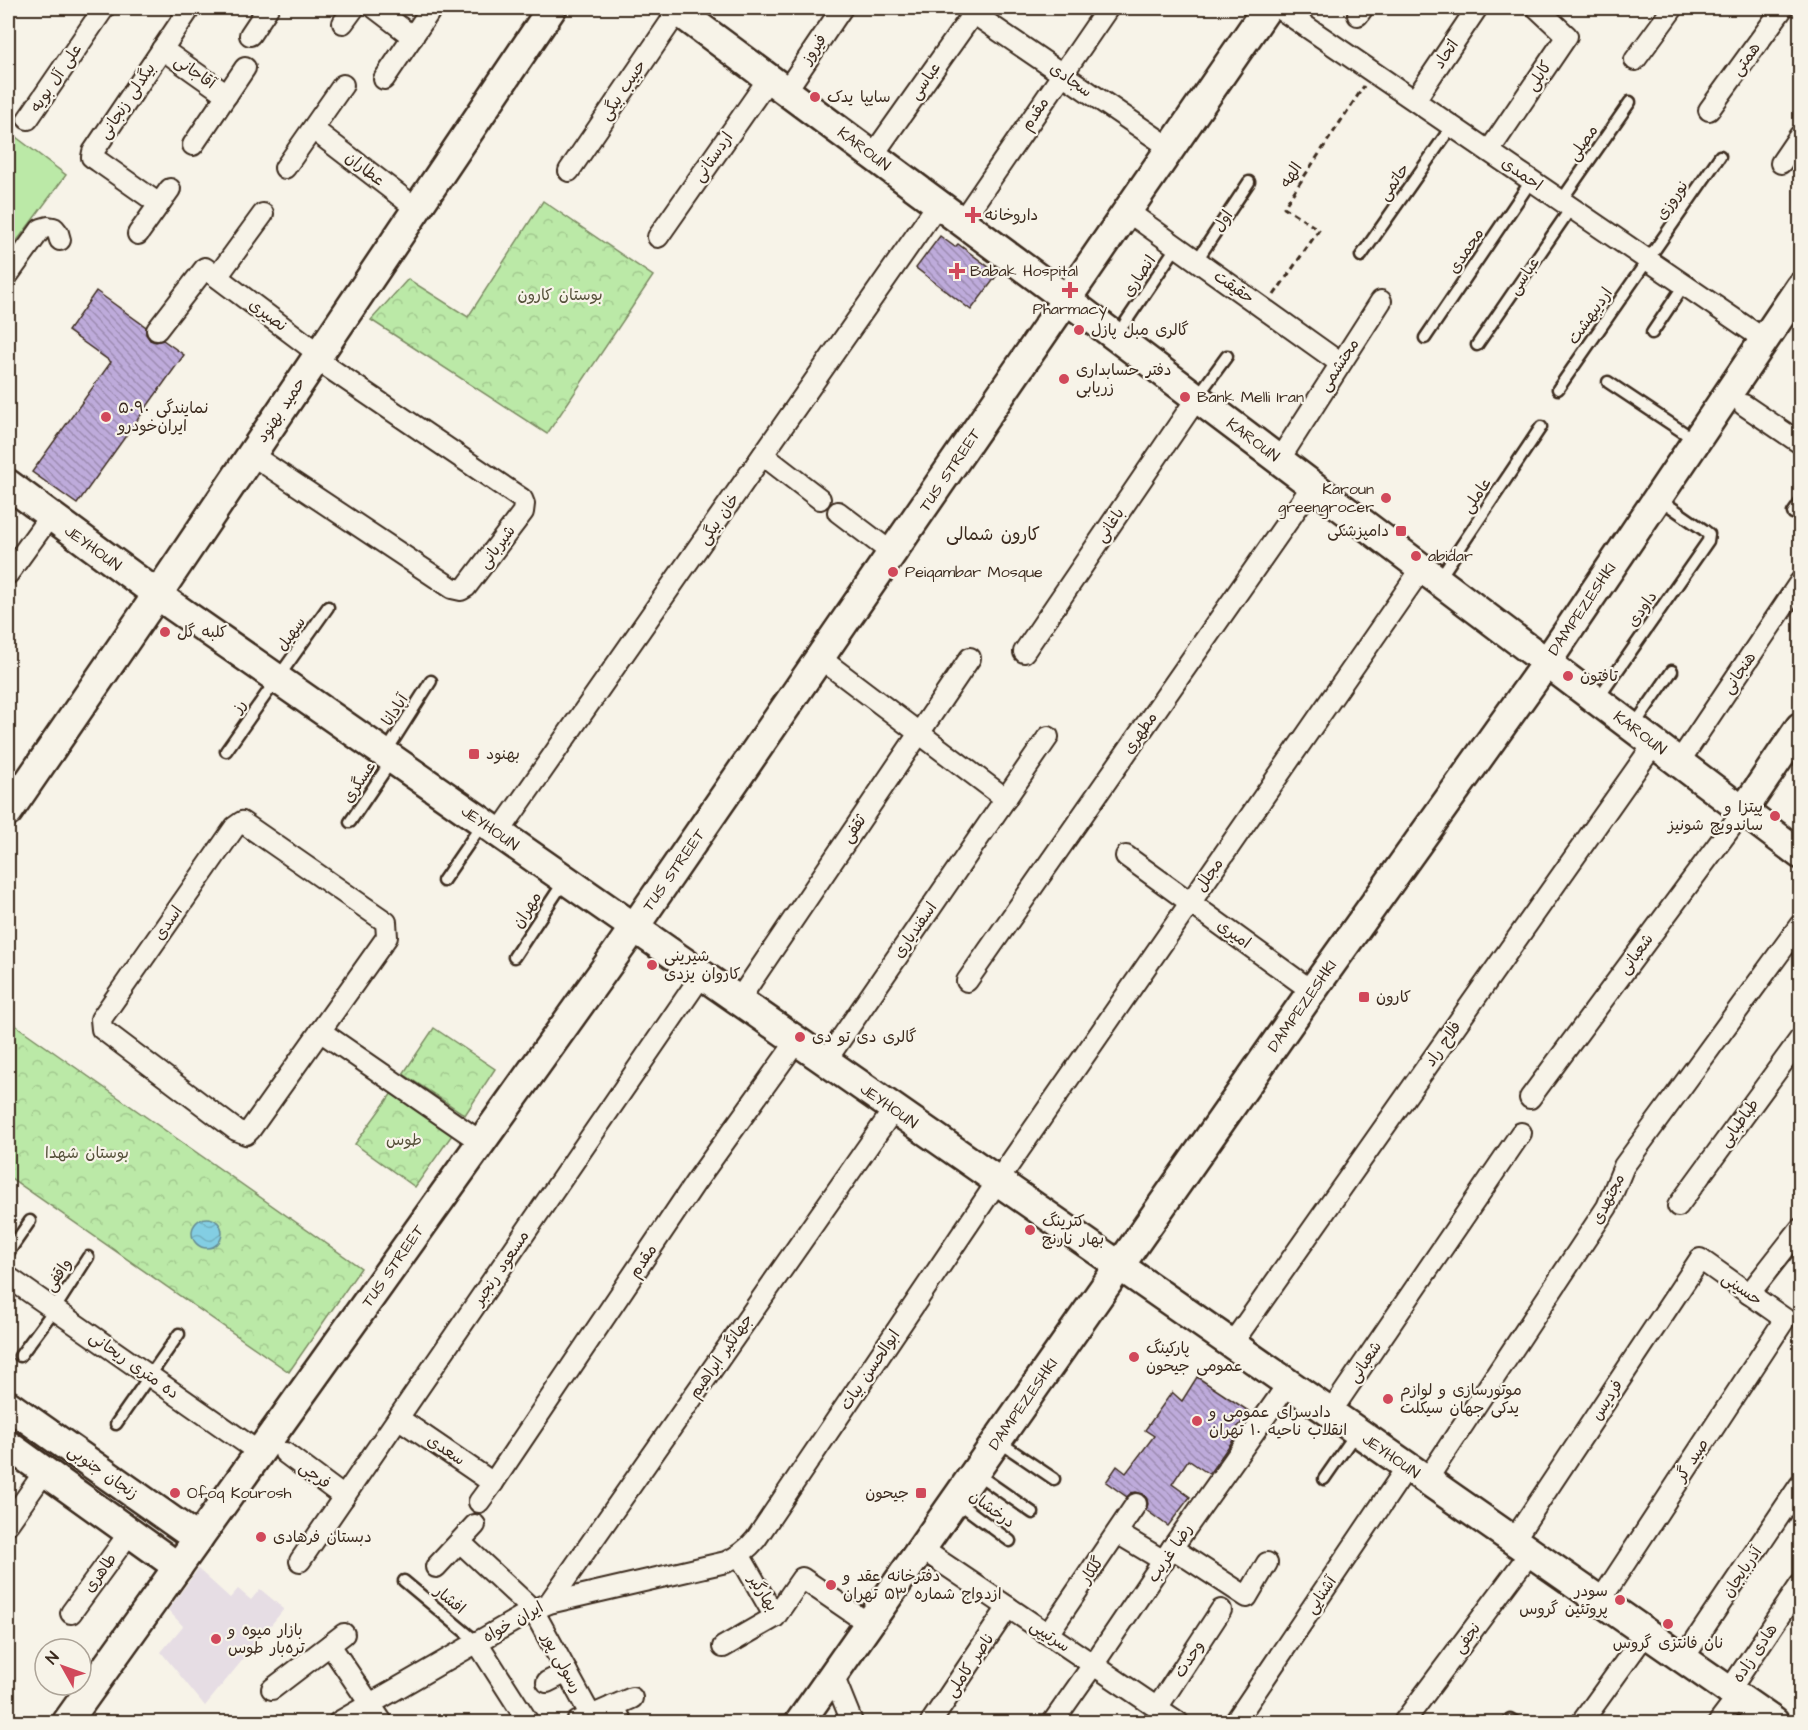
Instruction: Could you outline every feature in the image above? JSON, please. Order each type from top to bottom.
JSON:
[{"type":"main road","name":"حمید بهنود","points":[[8,812],[252,455],[552,8]]},
{"type":"main road","name":"KAROUN","points":[[677,8],[1800,854]]},
{"type":"main road","name":"TUS STREET","points":[[67,1722],[198,1539],[272,1453],[482,1142],[634,929],[1169,147],[1267,8]]},
{"type":"main road","name":"DAMPEZESHKI","points":[[800,1722],[1312,991],[1547,662],[1696,441],[1737,399],[1764,340],[1800,288]]},
{"type":"main road","name":"JEYHOUN","points":[[8,484],[157,595],[388,757],[1774,1722]]},
{"type":"main road","points":[[1743,810],[1800,727]]},
{"type":"main road","name":"زنجان جنوبی","points":[[8,1405],[198,1539]]},
{"type":"main road","name":"زنجان جنوبی","points":[[8,1445],[178,1567]]},
{"type":"street","name":"علی آل بویه","points":[[28,119],[104,8]]},
{"type":"street","name":"بیگدلی زنجانی","points":[[138,234],[164,197],[92,157],[93,152],[190,8]]},
{"type":"street","points":[[250,36],[268,8]]},
{"type":"street","points":[[375,8],[413,37]]},
{"type":"street","points":[[384,79],[432,8]]},
{"type":"street","name":"حبیب بیگی","points":[[569,171],[677,8]]},
{"type":"street","name":"فیروز","points":[[777,84],[842,8]]},
{"type":"street","name":"مقدم","points":[[962,221],[1108,8]]},
{"type":"street","name":"احمدی","points":[[1279,8],[1764,340]]},
{"type":"street","name":"اتحاد","points":[[1414,100],[1477,8]]},
{"type":"street","name":"کابلی","points":[[1489,151],[1567,36],[1537,8]]},
{"type":"street","points":[[1635,60],[1673,8]]},
{"type":"street","name":"همتی","points":[[1709,110],[1783,8]]},
{"type":"street","name":"سجادی","points":[[975,10],[1062,74],[1169,147]]},
{"type":"street","name":"عباسی","points":[[873,155],[975,10]]},
{"type":"street","name":"آقاجانی","points":[[162,49],[227,95]]},
{"type":"street","name":"آقاجانی","points":[[193,146],[245,68]]},
{"type":"street","name":"اردستانی","points":[[658,237],[777,84]]},
{"type":"street","points":[[285,168],[343,85]]},
{"type":"street","name":"عطاران","points":[[313,129],[417,209]]},
{"type":"street","points":[[1781,163],[1800,135]]},
{"type":"street","name":"خان بیگی","points":[[491,829],[763,455],[938,204]]},
{"type":"street","name":"حقیقت","points":[[1127,211],[1340,363]]},
{"type":"street","points":[[158,330],[205,268],[217,277],[263,214]]},
{"type":"street","points":[[8,275],[41,229],[54,228],[60,240]]},
{"type":"street","name":"نصیری","points":[[217,277],[318,356]]},
{"type":"street","name":"محتشمی","points":[[1279,460],[1381,301]]},
{"type":"street","name":"شیربانی","points":[[252,455],[452,588],[461,590],[466,587],[523,512],[525,504],[522,499],[318,356]]},
{"type":"street","name":"باغانی","points":[[1024,652],[1197,398]]},
{"type":"street","points":[[1737,399],[1800,443]]},
{"type":"street","points":[[763,455],[820,499]]},
{"type":"street","name":"مطهری","points":[[967,981],[1312,485]]},
{"type":"street","points":[[838,512],[892,553]]},
{"type":"street","points":[[8,574],[50,516]]},
{"type":"street","name":"مجلل","points":[[997,1182],[1190,902],[1430,574]]},
{"type":"street","name":"هنجانی","points":[[1679,762],[1800,583]]},
{"type":"street","points":[[820,658],[1006,799]]},
{"type":"street","name":"ثقفی","points":[[738,1001],[970,658]]},
{"type":"street","name":"فلاح راد","points":[[1232,1345],[1643,735]]},
{"type":"street","name":"اسفندیاری","points":[[825,1062],[1048,737]]},
{"type":"street","name":"شعبانی","points":[[1530,1098],[1743,810]]},
{"type":"street","name":"اسدی","points":[[242,822],[386,922],[387,937],[320,1031],[246,1134],[236,1130],[102,1029],[101,1019],[221,846],[235,827],[242,822]]},
{"type":"street","name":"امیری","points":[[1126,855],[1312,991]]},
{"type":"street","name":"مجتهدی","points":[[1417,1474],[1607,1208],[1624,1166],[1800,925]]},
{"type":"street","name":"مسعود رنجبر","points":[[300,1561],[701,976]]},
{"type":"street","points":[[320,1031],[482,1142]]},
{"type":"street","name":"طباطبایی","points":[[1678,1206],[1800,1039]]},
{"type":"street","name":"مقدم","points":[[479,1502],[689,1193],[796,1042]]},
{"type":"street","name":"جهانگیر ابراهیم","points":[[541,1606],[894,1110]]},
{"type":"street","name":"شعبانی","points":[[1330,1413],[1521,1133]]},
{"type":"street","name":"ابوالحسن بیات","points":[[740,1556],[756,1539],[997,1182]]},
{"type":"street","points":[[1749,1294],[1800,1228]]},
{"type":"street","name":"حسینی","points":[[1700,1259],[1785,1319]]},
{"type":"street","name":"فردیس","points":[[1522,1547],[1700,1259]]},
{"type":"street","name":"ده متری ریحانی","points":[[8,1277],[149,1376],[272,1453]]},
{"type":"street","name":"صید گر","points":[[1600,1601],[1785,1319]]},
{"type":"street","name":"رضا غریب","points":[[1053,1722],[1288,1384]]},
{"type":"street","name":"سعدی","points":[[398,1418],[494,1482]]},
{"type":"street","name":"فرجی","points":[[272,1453],[344,1497]]},
{"type":"street","points":[[8,1524],[45,1471]]},
{"type":"street","name":"آشنایی","points":[[1235,1722],[1417,1474]]},
{"type":"street","name":"آذربایجان","points":[[1683,1659],[1800,1485]]},
{"type":"street","name":"گلکار","points":[[1048,1634],[1136,1504]]},
{"type":"street","points":[[436,1567],[475,1525]]},
{"type":"street","name":"طاهری","points":[[71,1613],[130,1532]]},
{"type":"street","points":[[1117,1533],[1168,1554],[1247,1597],[1267,1563]]},
{"type":"street","name":"رسولی پور","points":[[460,1542],[541,1606],[584,1719]]},
{"type":"street","name":"نجفی","points":[[1404,1722],[1522,1547]]},
{"type":"street","name":"سرتیپی","points":[[922,1549],[1168,1718]]},
{"type":"street","name":"ایران خواه","points":[[339,1722],[541,1606],[726,1562],[740,1556]]},
{"type":"street","name":"بهارگیر","points":[[740,1556],[775,1617],[802,1578],[869,1624]]},
{"type":"street","name":"هادی زاده","points":[[1719,1722],[1800,1585]]},
{"type":"street","name":"ناصر کاملی","points":[[931,1722],[1008,1607]]},
{"type":"street","name":"وحدت","points":[[1168,1718],[1221,1610]]},
{"type":"street","points":[[723,1647],[775,1617]]},
{"type":"street","points":[[1582,1722],[1646,1633]]},
{"type":"street","points":[[272,1689],[337,1639],[382,1722]]},
{"type":"street","points":[[477,1642],[528,1722]]},
{"type":"street","points":[[547,1682],[567,1672]]},
{"type":"street","points":[[833,1675],[852,1722]]},
{"type":"street","points":[[584,1719],[617,1714],[632,1698]]},
{"type":"lane","name":"مصلی","points":[[1566,204],[1630,102]]},
{"type":"lane","name":"حاتمی","points":[[1361,256],[1452,126]]},
{"type":"lane","name":"نوروزی","points":[[1648,260],[1720,156]]},
{"type":"lane","name":"محمدی","points":[[1425,338],[1531,181]]},
{"type":"lane","name":"اول","points":[[1197,260],[1248,182]]},
{"type":"lane","name":"عباسی","points":[[1478,345],[1566,204]]},
{"type":"lane","name":"انصاری","points":[[1125,323],[1177,246]]},
{"type":"lane","name":"اردیبهشت","points":[[1558,389],[1648,260]]},
{"type":"lane","points":[[1652,333],[1684,285]]},
{"type":"lane","points":[[1197,398],[1227,356]]},
{"type":"lane","points":[[1608,382],[1696,441]]},
{"type":"lane","name":"عاملی","points":[[1430,574],[1541,427]]},
{"type":"lane","name":"داودی","points":[[1597,700],[1708,541],[1709,534],[1658,498]]},
{"type":"lane","points":[[1793,513],[1800,503]]},
{"type":"lane","name":"سهیل","points":[[278,679],[328,607]]},
{"type":"lane","points":[[1643,735],[1672,671]]},
{"type":"lane","name":"رز","points":[[226,751],[278,679]]},
{"type":"lane","name":"آپادانا","points":[[388,757],[431,681]]},
{"type":"lane","name":"عسگری","points":[[350,822],[388,757]]},
{"type":"lane","points":[[444,881],[491,829]]},
{"type":"lane","name":"مهران","points":[[514,957],[565,880]]},
{"type":"lane","points":[[8,1253],[30,1221]]},
{"type":"lane","name":"واقفی","points":[[54,1310],[88,1257]]},
{"type":"lane","points":[[20,1356],[54,1310]]},
{"type":"lane","points":[[116,1424],[179,1335]]},
{"type":"lane","points":[[1323,1479],[1357,1432]]},
{"type":"lane","points":[[998,1441],[1054,1479]]},
{"type":"lane","points":[[975,1473],[1033,1513]]},
{"type":"lane","name":"درخشان","points":[[956,1501],[1010,1541]]},
{"type":"lane","name":"افشار","points":[[404,1581],[477,1642]]},
{"type":"path","name":"الهه","points":[[1265,309],[1318,230],[1284,207],[1373,72]]},
{"type":"shaded area","name":"بازار میوه و تره‌بار طوس","points":[[198,1569],[230,1598],[238,1589],[251,1600],[260,1589],[284,1609],[205,1706],[161,1652],[183,1626],[168,1610]]},
{"type":"green space","points":[[8,131],[66,175],[8,253]]},
{"type":"green space","name":"بوستان کارون","points":[[543,201],[653,276],[547,434],[371,320],[408,279],[468,317]]},
{"type":"green space","name":"بوستان شهدا","points":[[8,1020],[361,1268],[289,1372],[8,1176]]},
{"type":"green space","name":"طوس","points":[[434,1028],[495,1069],[465,1115],[403,1074]]},
{"type":"green space","name":"طوس","points":[[392,1093],[452,1135],[415,1187],[355,1144]]},
{"type":"water","points":[[207,1218],[218,1222],[222,1233],[218,1244],[207,1248],[196,1244],[192,1233],[196,1222]]},
{"type":"building","name":"Babak Hospital","points":[[940,236],[955,247],[958,244],[998,274],[971,310],[916,268]]},
{"type":"building","name":"نمایندگی ۵۰۹۰ ایران‌خودرو","points":[[96,291],[146,327],[146,334],[150,340],[156,342],[163,340],[184,355],[77,504],[32,472],[111,362],[68,331]]},
{"type":"building","points":[[1197,1377],[1250,1412],[1233,1433],[1236,1436],[1209,1474],[1188,1460],[1172,1484],[1190,1497],[1168,1526],[1146,1510],[1148,1504],[1143,1494],[1136,1492],[1127,1497],[1106,1482],[1117,1466],[1126,1473],[1154,1436],[1145,1430],[1172,1392],[1182,1401]]},
{"type":"place","name":"سایپا یدک","points":[[815,97]]},
{"type":"place","name":"داروخانه","points":[[973,215]]},
{"type":"place","name":"Babak Hospital","points":[[957,271]]},
{"type":"place","name":"Pharmacy","points":[[1070,290]]},
{"type":"place","name":"گالری مبل پازل","points":[[1079,330]]},
{"type":"place","name":"دفتر حسابداری زریابی","points":[[1064,379]]},
{"type":"place","name":"Bank Melli Iran","points":[[1185,397]]},
{"type":"place","name":"نمایندگی ۵۰۹۰ ایران‌خودرو","points":[[106,417]]},
{"type":"place","name":"Karoun greengrocer","points":[[1386,498]]},
{"type":"place","name":"دامپزشکی","points":[[1401,531]]},
{"type":"place","name":"abidar","points":[[1416,556]]},
{"type":"place","name":"Peiqambar Mosque","points":[[893,572]]},
{"type":"place","name":"کلبه گل","points":[[165,632]]},
{"type":"place","name":"تافتون","points":[[1568,676]]},
{"type":"place","name":"بهنود","points":[[474,754]]},
{"type":"place","name":"پیتزا و ساندویچ شونیز","points":[[1775,816]]},
{"type":"place","name":"شیرینی کاروان یزدی","points":[[652,965]]},
{"type":"place","name":"کارون","points":[[1364,997]]},
{"type":"place","name":"گالری دی تو دی","points":[[800,1037]]},
{"type":"place","name":"کترینگ بهار نارنج","points":[[1030,1230]]},
{"type":"place","name":"پارکینگ عمومی جیحون","points":[[1134,1357]]},
{"type":"place","name":"موتورسازی و لوازم یدکی جهان سیکلت","points":[[1388,1399]]},
{"type":"place","name":"دادسرای عمومی و انقلاب ناحیه ۱۰ تهران","points":[[1197,1421]]},
{"type":"place","name":"Ofoq Kourosh","points":[[175,1493]]},
{"type":"place","name":"جیحون","points":[[921,1493]]},
{"type":"place","name":"دبستان فرهادی","points":[[261,1537]]},
{"type":"place","name":"دفترخانه عقد و ازدواج شماره ۵۳ تهران","points":[[831,1585]]},
{"type":"place","name":"سودر پروتئین گروس","points":[[1620,1600]]},
{"type":"place","name":"نان فانتزی گروس","points":[[1668,1624]]},
{"type":"place","name":"بازار میوه و تره‌بار طوس","points":[[216,1639]]},
{"type":"district","name":"کارون شمالی","points":[[993,534]]}]
